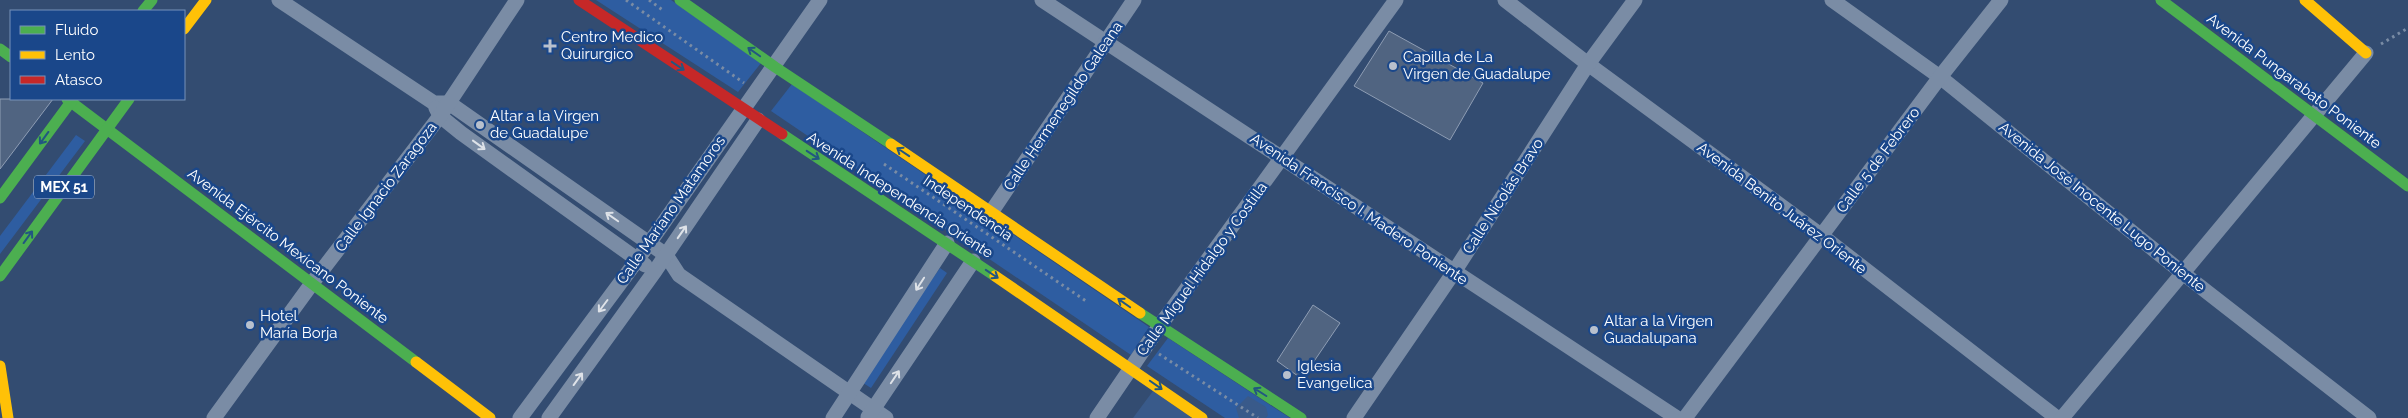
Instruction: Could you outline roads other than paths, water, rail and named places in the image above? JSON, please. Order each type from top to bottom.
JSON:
[{"type":"street","points":[[185,28],[206,0]]},
{"type":"street","points":[[279,0],[441,108],[538,165],[666,255],[679,275],[850,393],[876,415],[972,261]]},
{"type":"street","name":"Calle Ignacio Zaragoza","points":[[214,418],[441,108],[517,0]]},
{"type":"street","name":"Avenida Independencia Oriente","points":[[579,0],[758,120],[947,243],[1131,367],[1202,418]]},
{"type":"street","points":[[680,0],[775,67],[992,211],[1159,327],[1301,418]]},
{"type":"street","name":"Calle Mariano Matamoros","points":[[520,418],[638,260],[743,109],[775,67],[820,0]]},
{"type":"street","name":"Avenida Francisco I. Madero Poniente","points":[[1042,0],[1677,418]]},
{"type":"street","name":"Calle Hermenegildo Galeana","points":[[992,211],[1134,0]]},
{"type":"street","name":"Calle Miguel Hidalgo y Costilla","points":[[1097,418],[1159,327],[1396,0]]},
{"type":"street","name":"Avenida Benito Juárez Oriente","points":[[1506,0],[1588,64],[1822,236],[2057,418]]},
{"type":"street","name":"Calle Nicolás Bravo","points":[[1354,418],[1454,272],[1588,64],[1635,0]]},
{"type":"street","name":"Avenida José Inocente Lugo Poniente","points":[[1832,0],[1940,77],[2184,274],[2369,418]]},
{"type":"street","name":"Calle 5 de Febrero","points":[[1685,418],[1940,77],[2001,0]]},
{"type":"street","name":"Avenida Pungarabato Poniente","points":[[2161,0],[2408,186]]},
{"type":"street","points":[[2062,418],[2184,274],[2366,53],[2305,0]]},
{"type":"street","name":"MEX 51","points":[[0,198],[71,100]]},
{"type":"street","name":"Avenida Ejército Mexicano Poniente","points":[[71,100],[490,418]]},
{"type":"street","name":"MEX 51","points":[[0,276],[128,100]]},
{"type":"street","points":[[441,108],[526,180],[638,260],[655,271],[679,275]]},
{"type":"street","name":"Calle Mariano Matamoros","points":[[550,418],[655,271],[758,120]]},
{"type":"street","points":[[526,180],[538,165]]},
{"type":"street","points":[[833,418],[947,243]]},
{"type":"street","points":[[0,366],[8,418]]},
{"type":"place","name":"Centro Medico Quirurgico","points":[[550,46]]},
{"type":"place","name":"Capilla de La Virgen de Guadalupe","points":[[1393,66]]},
{"type":"place","name":"Altar a la Virgen de Guadalupe","points":[[480,125]]},
{"type":"place","name":"Hotel María Borja","points":[[250,325]]},
{"type":"place","name":"Altar a la Virgen Guadalupana","points":[[1594,330]]},
{"type":"place","name":"Iglesia Evangelica","points":[[1287,375]]}]
